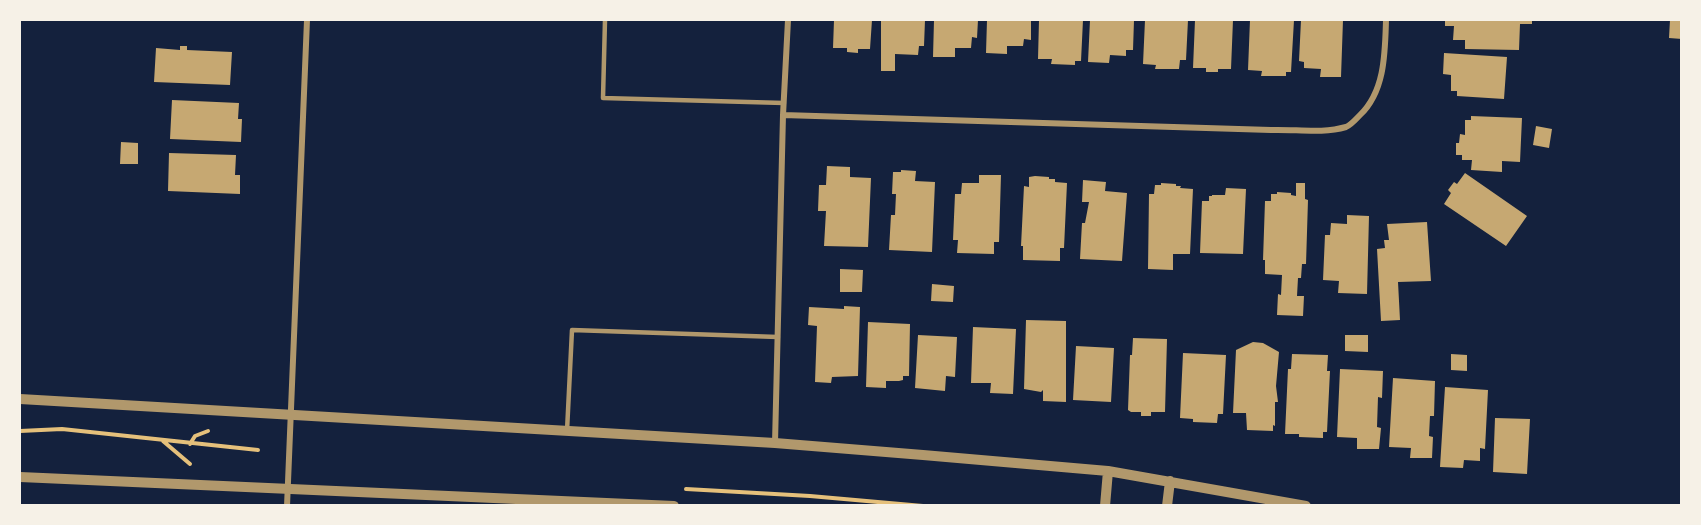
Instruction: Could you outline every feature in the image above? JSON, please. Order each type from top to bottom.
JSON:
[{"type":"street","points":[[287,506],[307,20]]},
{"type":"street","points":[[775,443],[783,115],[788,20]]},
{"type":"street","points":[[783,115],[1317,131],[1348,127],[1369,107],[1381,79],[1386,20]]},
{"type":"street","points":[[20,399],[775,443],[1108,471],[1306,506]]},
{"type":"street","points":[[1105,506],[1108,471]]},
{"type":"street","points":[[20,477],[674,506]]},
{"type":"street","points":[[1167,506],[1170,481]]},
{"type":"lane","points":[[605,20],[603,98],[784,103]]},
{"type":"lane","points":[[567,431],[572,330],[778,337]]},
{"type":"path","points":[[20,431],[62,429],[258,450]]},
{"type":"path","points":[[164,441],[191,465]]},
{"type":"building","points":[[834,20],[872,20],[870,49],[858,49],[858,53],[847,52],[847,48],[833,48]]},
{"type":"building","points":[[881,20],[925,20],[924,46],[919,46],[918,55],[895,54],[895,71],[881,71]]},
{"type":"building","points":[[934,20],[978,20],[977,38],[972,37],[971,48],[955,48],[955,57],[933,57]]},
{"type":"building","points":[[987,20],[1031,20],[1031,40],[1024,39],[1023,46],[1007,46],[1007,54],[986,53]]},
{"type":"building","points":[[1039,20],[1083,20],[1081,61],[1075,61],[1075,65],[1051,64],[1052,59],[1038,59]]},
{"type":"building","points":[[1090,20],[1134,20],[1133,50],[1126,50],[1126,56],[1110,55],[1109,63],[1088,62]]},
{"type":"building","points":[[1145,20],[1188,20],[1186,60],[1180,60],[1179,69],[1155,69],[1156,65],[1143,64]]},
{"type":"building","points":[[1195,20],[1233,20],[1231,69],[1206,72],[1206,68],[1193,68]]},
{"type":"building","points":[[1250,20],[1294,20],[1291,72],[1286,72],[1286,76],[1261,76],[1262,71],[1248,70]]},
{"type":"building","points":[[1301,20],[1343,20],[1341,77],[1320,77],[1321,69],[1304,68],[1304,62],[1299,61]]},
{"type":"building","points":[[1445,20],[1532,20],[1532,24],[1520,24],[1519,50],[1465,49],[1465,40],[1453,40],[1454,26],[1445,26]]},
{"type":"building","points":[[1670,20],[1682,20],[1682,39],[1669,38]]},
{"type":"building","points":[[180,46],[187,46],[187,50],[232,52],[230,85],[154,82],[156,48],[180,50]]},
{"type":"building","points":[[1444,53],[1507,57],[1504,99],[1457,96],[1457,91],[1451,91],[1451,75],[1443,74]]},
{"type":"building","points":[[172,100],[239,103],[238,119],[242,119],[241,142],[170,139]]},
{"type":"building","points":[[1471,116],[1522,118],[1520,162],[1502,161],[1502,172],[1471,170],[1472,160],[1462,160],[1462,155],[1456,155],[1456,143],[1459,143],[1460,134],[1465,135],[1465,120],[1471,120]]},
{"type":"building","points":[[1536,126],[1552,129],[1549,148],[1533,145]]},
{"type":"building","points":[[121,142],[138,143],[138,164],[120,164]]},
{"type":"building","points":[[169,153],[236,155],[235,175],[240,175],[240,194],[168,191]]},
{"type":"building","points":[[827,166],[850,167],[850,177],[871,178],[868,247],[824,246],[826,211],[818,211],[819,185],[826,185]]},
{"type":"building","points":[[901,170],[916,171],[915,181],[935,182],[932,252],[889,250],[891,215],[895,215],[896,194],[892,194],[893,172],[901,172]]},
{"type":"building","points":[[1465,173],[1527,216],[1506,246],[1444,204],[1451,193],[1448,190],[1454,182],[1457,184]]},
{"type":"building","points":[[979,175],[1001,175],[999,242],[994,242],[994,254],[957,253],[958,240],[953,240],[955,194],[961,194],[962,183],[979,183]]},
{"type":"building","points":[[1029,177],[1049,177],[1049,179],[1055,179],[1055,182],[1067,183],[1064,248],[1060,248],[1060,261],[1023,260],[1023,246],[1021,246],[1024,186],[1029,187]]},
{"type":"building","points":[[1083,180],[1106,182],[1105,191],[1127,193],[1122,261],[1080,259],[1082,223],[1085,223],[1089,202],[1082,202]]},
{"type":"building","points":[[1161,183],[1193,189],[1190,254],[1173,254],[1173,270],[1148,269],[1149,194],[1154,194],[1155,185],[1161,185]]},
{"type":"building","points":[[1296,183],[1305,183],[1305,199],[1308,200],[1306,264],[1302,264],[1301,278],[1298,278],[1297,296],[1304,296],[1303,316],[1277,315],[1282,275],[1265,274],[1265,260],[1263,260],[1265,201],[1271,201],[1271,194],[1277,194],[1277,192],[1291,193],[1296,196]]},
{"type":"building","points":[[1226,188],[1246,189],[1243,254],[1200,253],[1202,201],[1209,201],[1209,196],[1212,195],[1225,195]]},
{"type":"building","points":[[1347,215],[1369,216],[1367,294],[1338,293],[1339,281],[1323,280],[1325,235],[1330,235],[1331,223],[1347,224]]},
{"type":"building","points":[[1427,222],[1431,281],[1398,282],[1400,320],[1381,321],[1377,249],[1385,248],[1384,240],[1389,240],[1387,224]]},
{"type":"building","points":[[840,269],[863,270],[862,292],[840,292]]},
{"type":"building","points":[[932,284],[954,286],[953,302],[931,301]]},
{"type":"building","points":[[844,306],[860,307],[858,376],[832,377],[831,383],[815,382],[817,326],[808,325],[809,307],[844,309]]},
{"type":"building","points":[[1026,320],[1066,321],[1066,402],[1043,401],[1043,390],[1041,392],[1024,389]]},
{"type":"building","points":[[868,322],[910,324],[909,376],[903,376],[903,380],[899,381],[886,381],[886,388],[866,387]]},
{"type":"building","points":[[973,327],[1016,329],[1013,394],[990,393],[991,383],[971,383]]},
{"type":"building","points":[[918,335],[957,337],[955,377],[946,376],[945,391],[915,388]]},
{"type":"building","points":[[1345,335],[1368,335],[1368,352],[1345,351]]},
{"type":"building","points":[[1133,338],[1167,339],[1165,412],[1151,412],[1151,416],[1141,416],[1141,412],[1128,410],[1130,355],[1132,355]]},
{"type":"building","points":[[1253,342],[1263,343],[1279,352],[1276,386],[1278,402],[1275,402],[1273,431],[1247,430],[1246,413],[1233,413],[1236,350]]},
{"type":"building","points":[[1076,346],[1114,348],[1111,402],[1073,400]]},
{"type":"building","points":[[1183,353],[1226,355],[1223,414],[1218,414],[1217,423],[1193,422],[1193,419],[1180,418]]},
{"type":"building","points":[[1292,354],[1328,355],[1327,371],[1330,371],[1327,432],[1323,432],[1323,438],[1285,434],[1288,369],[1291,369]]},
{"type":"building","points":[[1451,354],[1467,355],[1467,371],[1451,370]]},
{"type":"building","points":[[1340,369],[1383,371],[1382,398],[1378,397],[1377,427],[1381,428],[1379,449],[1357,449],[1357,438],[1337,437]]},
{"type":"building","points":[[1393,378],[1435,381],[1434,416],[1430,416],[1429,436],[1433,437],[1432,458],[1410,458],[1411,448],[1389,447]]},
{"type":"building","points":[[1445,387],[1488,390],[1485,449],[1480,448],[1480,461],[1464,460],[1463,468],[1440,467]]},
{"type":"building","points":[[1495,418],[1530,419],[1527,474],[1493,472]]}]
